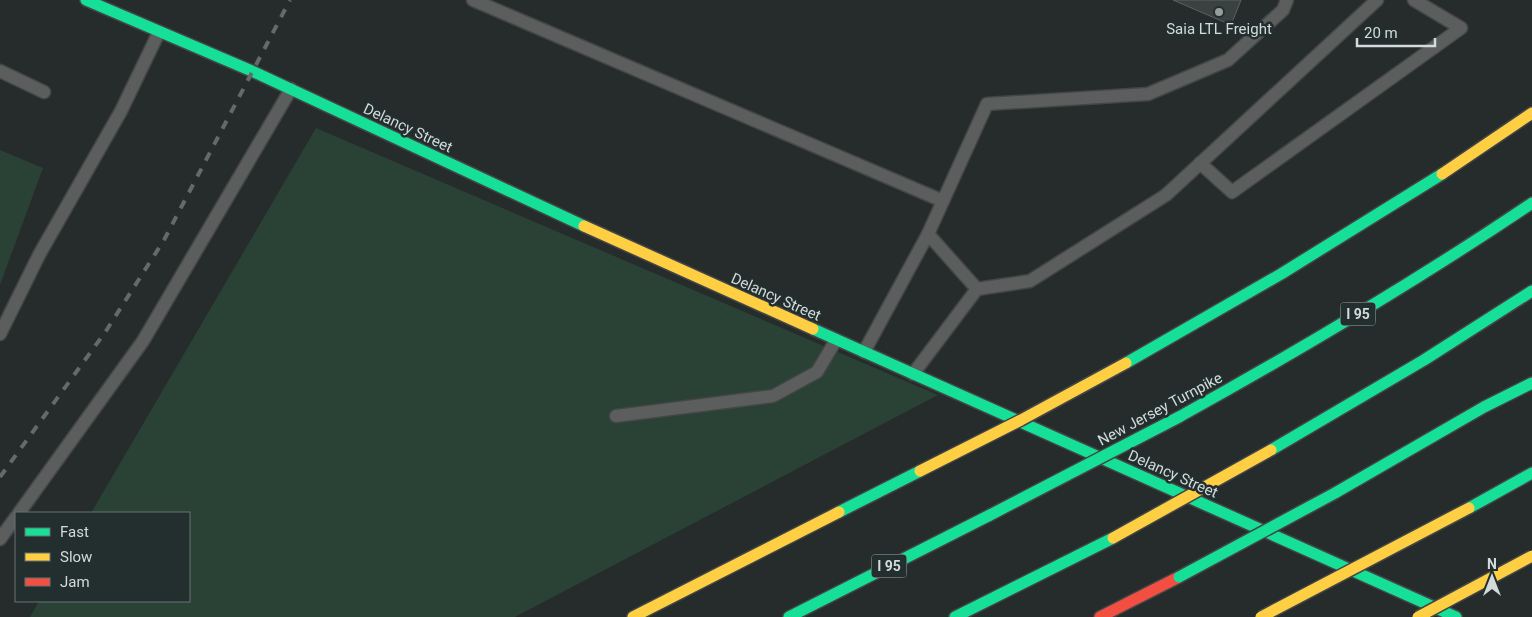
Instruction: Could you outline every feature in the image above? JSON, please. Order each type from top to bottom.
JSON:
[{"type":"main road","name":"Delancy Street","points":[[86,0],[291,89],[626,246],[1456,617]]},
{"type":"main road","points":[[633,617],[1021,420],[1126,363],[1289,270],[1412,193],[1532,113]]},
{"type":"main road","name":"New Jersey Turnpike","points":[[789,617],[1179,417],[1316,340],[1454,255],[1532,203]]},
{"type":"main road","points":[[955,617],[1113,538],[1271,450],[1424,360],[1532,291]]},
{"type":"main road","points":[[1484,408],[1532,372]]},
{"type":"main road","points":[[1100,617],[1335,493],[1484,408],[1532,384]]},
{"type":"main road","points":[[1261,617],[1532,473]]},
{"type":"main road","points":[[1418,617],[1532,556]]},
{"type":"lane","points":[[473,0],[944,201]]},
{"type":"lane","points":[[864,352],[928,234],[987,104],[1148,94],[1228,60],[1283,10],[1287,0]]},
{"type":"lane","points":[[913,374],[977,289],[1030,281],[1166,195],[1377,0]]},
{"type":"lane","points":[[1200,163],[1232,192],[1461,28],[1414,0]]},
{"type":"lane","points":[[0,334],[39,255],[121,111],[159,32]]},
{"type":"lane","points":[[0,71],[44,92]]},
{"type":"lane","points":[[20,512],[143,341],[291,89]]},
{"type":"lane","points":[[928,234],[977,289]]},
{"type":"lane","points":[[616,416],[772,396],[817,372],[836,340]]},
{"type":"lane","points":[[0,539],[15,517]]},
{"type":"green space","points":[[316,128],[938,395],[515,617],[30,617],[38,602],[190,602],[190,512],[92,512]]},
{"type":"green space","points":[[0,150],[43,168],[0,285]]},
{"type":"building","name":"Saia LTL Freight","points":[[1173,0],[1241,0],[1231,25]]},
{"type":"railway","points":[[0,477],[106,331],[164,240],[290,0]]},
{"type":"traffic: fast","points":[[86,0],[254,72],[584,226]]},
{"type":"traffic: fast","points":[[1126,363],[1281,274],[1442,174]]},
{"type":"traffic: fast","points":[[1179,417],[1358,314],[1446,260],[1532,203]]},
{"type":"traffic: fast","points":[[1271,450],[1424,360],[1532,291]]},
{"type":"traffic: fast","points":[[813,329],[1456,617]]},
{"type":"traffic: fast","points":[[1335,493],[1484,407],[1532,383]]},
{"type":"traffic: fast","points":[[990,515],[1179,417]]},
{"type":"traffic: fast","points":[[839,512],[920,471]]},
{"type":"traffic: fast","points":[[1469,508],[1532,473]]},
{"type":"traffic: fast","points":[[1179,577],[1335,493]]},
{"type":"traffic: fast","points":[[789,617],[990,515]]},
{"type":"traffic: fast","points":[[955,617],[1113,538]]},
{"type":"traffic: slow","points":[[1442,174],[1532,113]]},
{"type":"traffic: slow","points":[[584,226],[813,329]]},
{"type":"traffic: slow","points":[[920,471],[1021,420],[1126,363]]},
{"type":"traffic: slow","points":[[1113,538],[1271,450]]},
{"type":"traffic: slow","points":[[1261,617],[1469,508]]},
{"type":"traffic: slow","points":[[633,617],[839,512]]},
{"type":"traffic: slow","points":[[1418,617],[1532,556]]},
{"type":"traffic: jam","points":[[1100,617],[1179,577]]},
{"type":"place","name":"Saia LTL Freight","points":[[1219,12]]}]
